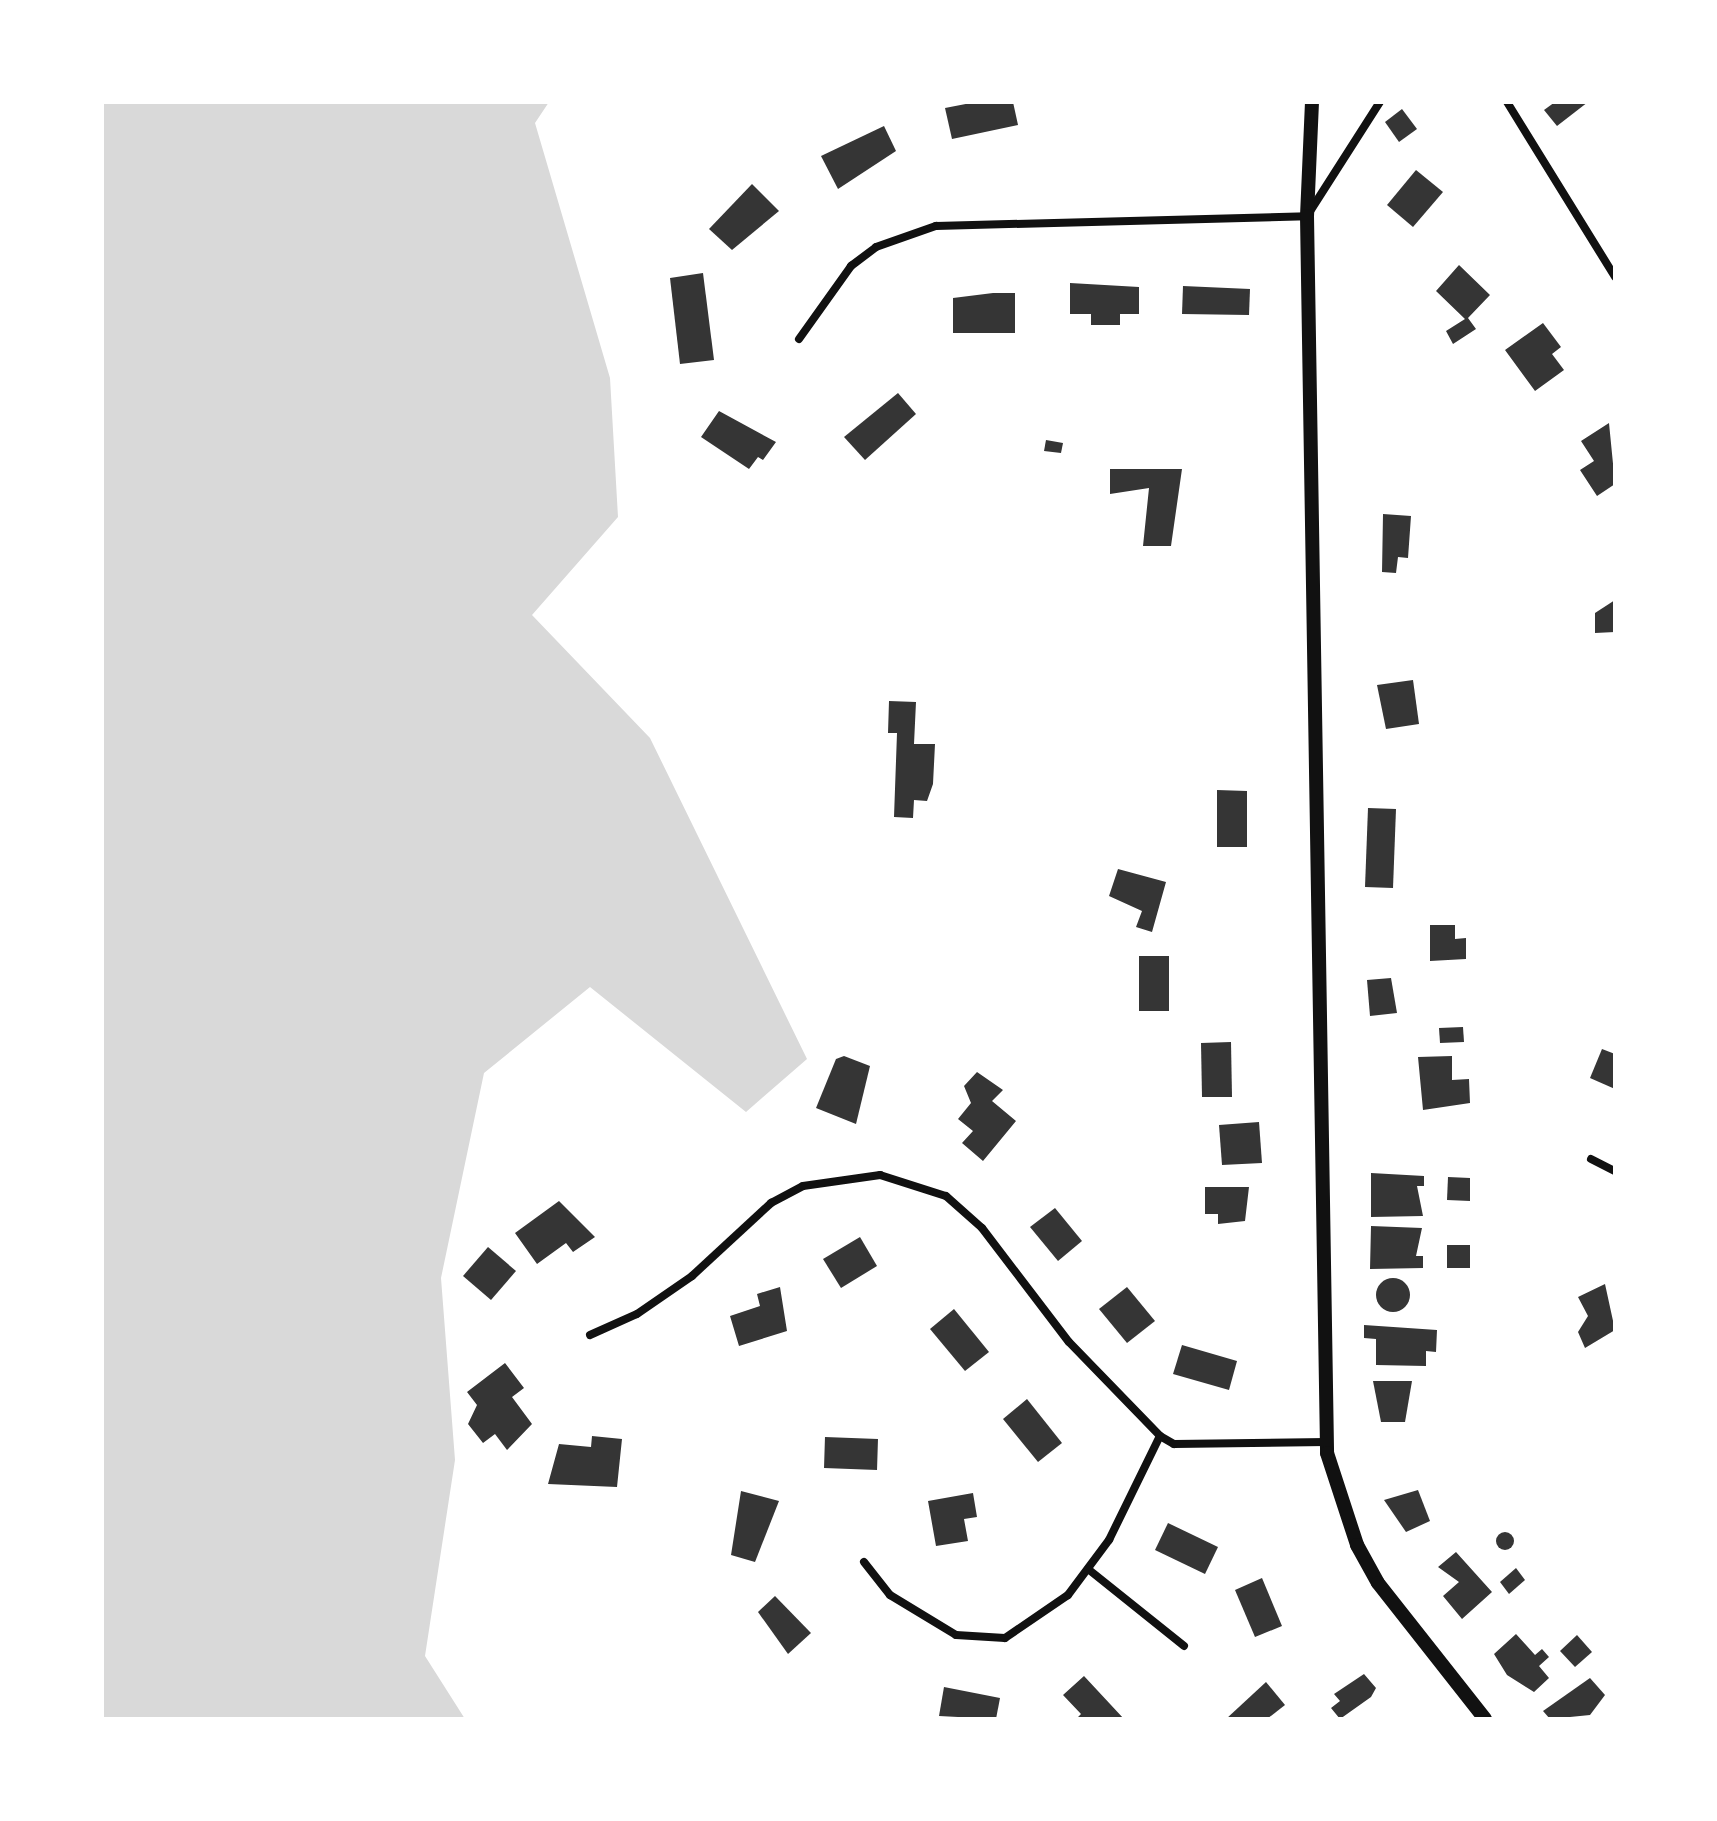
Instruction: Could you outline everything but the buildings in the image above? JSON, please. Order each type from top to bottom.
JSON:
[{"type":"street","points":[[1312,102],[1307,216],[1326,1442],[1357,1545],[1378,1583],[1485,1719]]},
{"type":"street","points":[[1307,216],[1380,102]]},
{"type":"street","points":[[1507,102],[1615,277]]},
{"type":"street","points":[[799,339],[851,266],[876,247],[936,226],[1307,216]]},
{"type":"street","points":[[1591,1159],[1615,1171]]},
{"type":"street","points":[[590,1335],[692,1276],[771,1203],[828,1179],[880,1175],[946,1196],[982,1228],[1069,1342],[1160,1436],[1174,1444],[1326,1442]]},
{"type":"street","points":[[864,1562],[890,1595],[956,1635],[1005,1638],[1033,1623],[1088,1569],[1160,1436]]},
{"type":"street","points":[[1088,1569],[1184,1646]]},
{"type":"shaded area","points":[[102,102],[549,102],[535,123],[610,378],[618,517],[532,615],[650,738],[807,1059],[746,1112],[590,987],[484,1073],[441,1278],[455,1460],[425,1656],[465,1719],[102,1719]]}]
